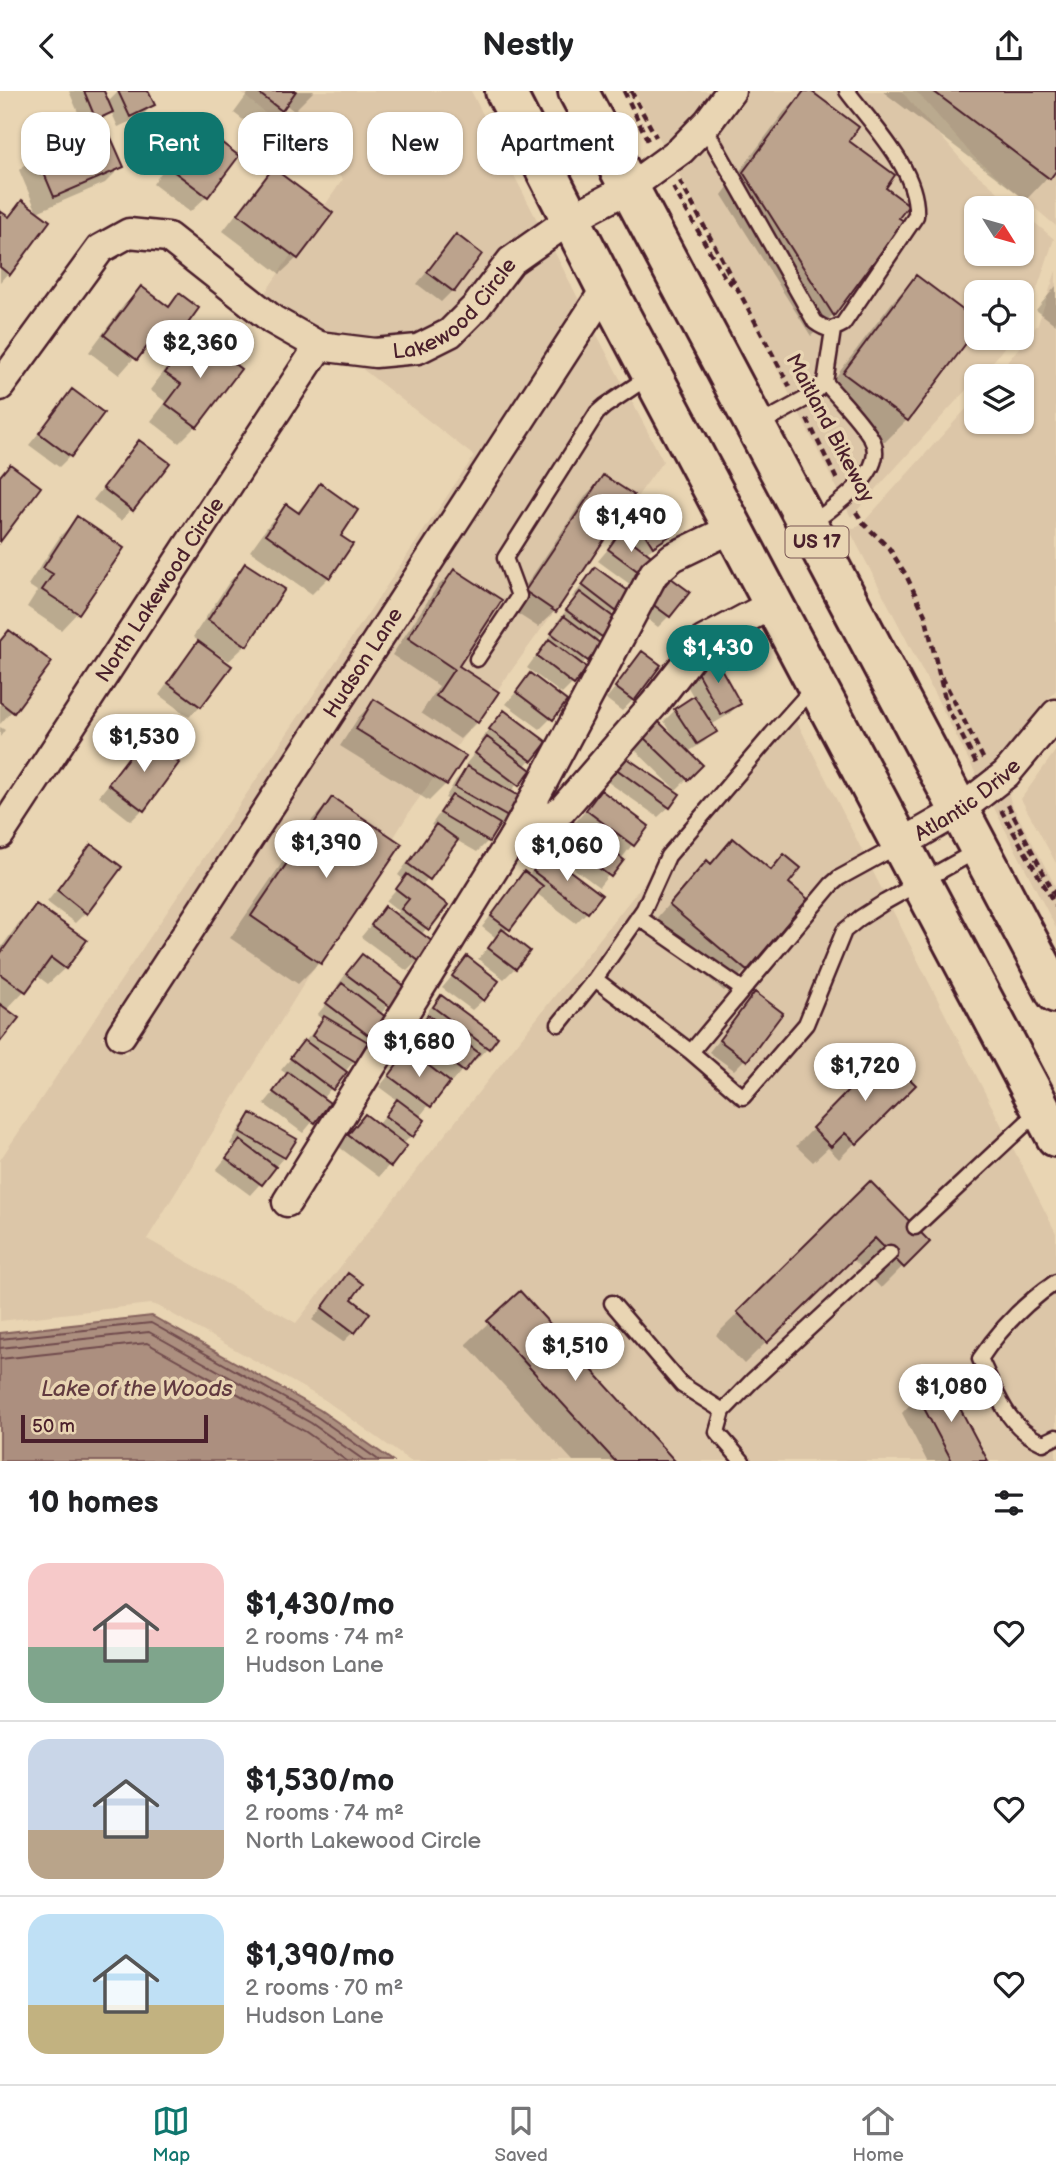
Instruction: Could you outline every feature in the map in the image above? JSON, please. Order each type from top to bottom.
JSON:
[{"type":"main road","points":[[505,91],[773,604],[1050,1121]]},
{"type":"main road","name":"US 17","points":[[578,91],[1056,993]]},
{"type":"street","name":"Lakewood Circle","points":[[319,346],[375,353],[418,349],[450,334],[511,261],[572,218],[629,188],[681,150],[731,91]]},
{"type":"street","points":[[0,386],[100,249],[129,233],[168,237],[273,320],[319,346]]},
{"type":"street","name":"Hudson Lane","points":[[121,1035],[606,288]]},
{"type":"street","name":"North Lakewood Circle","points":[[0,834],[319,346]]},
{"type":"street","points":[[287,1202],[513,838],[654,573],[674,557],[733,528]]},
{"type":"street","points":[[513,838],[562,810],[654,704],[703,641],[773,604]]},
{"type":"street","name":"Atlantic Drive","points":[[901,844],[960,810],[1006,774],[1055,719]]},
{"type":"lane","points":[[704,126],[815,322],[824,329],[833,330],[843,324],[916,216],[917,202],[902,164],[847,91]]},
{"type":"lane","points":[[755,426],[811,396],[825,382],[833,330]]},
{"type":"lane","points":[[477,659],[519,596],[505,558],[597,413],[652,375]]},
{"type":"lane","points":[[808,526],[862,482],[871,468],[875,454],[872,439],[825,382]]},
{"type":"lane","points":[[559,1024],[595,979],[638,917],[668,856],[816,685]]},
{"type":"lane","points":[[691,1052],[831,885],[901,844]]},
{"type":"lane","points":[[595,979],[691,1052],[743,1097],[806,1024],[844,931],[920,881],[980,849]]},
{"type":"lane","points":[[638,917],[742,989]]},
{"type":"lane","points":[[915,1227],[1050,1121]]},
{"type":"lane","points":[[742,1461],[718,1432],[723,1411],[890,1253]]},
{"type":"lane","points":[[1056,1282],[993,1339],[980,1359],[1008,1415],[1025,1435],[1043,1443],[1056,1437]]},
{"type":"lane","points":[[612,1303],[682,1385],[723,1411]]},
{"type":"path","points":[[624,91],[634,112]]},
{"type":"path","points":[[631,91],[648,124]]},
{"type":"path","name":"Maitland Bikeway","points":[[685,190],[846,495],[864,524],[889,548],[906,575],[925,615],[937,665]]},
{"type":"path","points":[[682,204],[725,278],[735,287]]},
{"type":"shaded area","points":[[239,91],[471,91],[482,112],[477,112],[477,175],[514,175],[539,224],[500,252],[464,298],[440,322],[413,335],[373,339],[323,333],[265,293],[343,179],[338,175],[353,175],[353,112],[264,112]]},
{"type":"shaded area","points":[[634,91],[901,91],[965,164],[1003,196],[964,196],[964,266],[1034,266],[1034,222],[1054,239],[1034,298],[1034,280],[964,280],[964,350],[1002,350],[990,364],[964,364],[964,392],[851,517],[689,193]]},
{"type":"shaded area","points":[[916,91],[1056,91],[1056,226],[1034,207],[1034,196],[1020,196],[973,156]]},
{"type":"shaded area","points":[[553,249],[580,302],[102,1038],[126,1054],[595,331],[663,461],[412,808],[147,1239],[296,1323],[787,702],[1056,1233],[1056,1461],[410,1461],[325,1400],[158,1306],[150,1304],[0,1321],[0,1160],[474,456],[356,364],[421,362],[457,346],[487,316],[522,271]]},
{"type":"shaded area","points":[[1056,271],[1056,690],[996,764],[978,778],[848,527],[861,525],[964,411],[964,434],[1034,434],[1034,364],[1006,364],[1017,350],[1034,350],[1034,329]]},
{"type":"shaded area","points":[[1056,750],[1056,863],[1021,799]]},
{"type":"shaded area","points":[[1015,785],[1009,795],[1011,803],[1056,887],[1056,928],[992,804]]},
{"type":"water","name":"Lake of the Woods","points":[[152,1316],[320,1410],[393,1461],[0,1461],[0,1333]]},
{"type":"building","points":[[84,91],[104,91],[113,112],[93,112]]},
{"type":"building","points":[[118,91],[148,91],[155,105],[140,112],[128,112]]},
{"type":"building","points":[[256,91],[296,91],[282,111]]},
{"type":"building","points":[[804,91],[811,91],[859,127],[849,141],[895,175],[886,188],[909,205],[899,218],[904,221],[834,316],[743,172]]},
{"type":"building","points":[[933,91],[1056,91],[1056,171],[1050,179]]},
{"type":"building","points":[[110,135],[124,167],[110,173]]},
{"type":"building","points":[[224,144],[238,157],[208,197],[179,175],[224,175]]},
{"type":"building","points":[[45,175],[105,175],[54,197]]},
{"type":"building","points":[[268,175],[282,175],[333,213],[298,259],[238,214]]},
{"type":"building","points":[[22,200],[50,221],[10,275],[0,267],[0,211],[9,217]]},
{"type":"building","points":[[456,234],[482,254],[454,292],[427,272]]},
{"type":"building","points":[[916,275],[964,311],[964,346],[908,421],[843,373]]},
{"type":"building","points":[[141,286],[169,307],[179,293],[199,308],[179,336],[164,324],[137,360],[104,335]]},
{"type":"building","points":[[195,334],[241,369],[197,427],[166,404],[181,384],[165,373]]},
{"type":"building","points":[[72,389],[104,413],[71,457],[39,433]]},
{"type":"building","points":[[139,440],[170,463],[133,511],[103,488]]},
{"type":"building","points":[[10,464],[41,487],[0,542],[0,476]]},
{"type":"building","points":[[603,475],[634,495],[556,612],[525,591]]},
{"type":"building","points":[[320,483],[358,510],[341,536],[353,544],[330,578],[266,534],[286,504],[299,513]]},
{"type":"building","points":[[651,503],[671,535],[653,547],[633,515]]},
{"type":"building","points":[[77,516],[124,548],[79,614],[42,590],[53,574],[43,568]]},
{"type":"building","points":[[620,532],[655,559],[643,575],[608,549]]},
{"type":"building","points":[[245,563],[285,589],[247,646],[208,620]]},
{"type":"building","points":[[595,567],[631,593],[617,612],[582,585]]},
{"type":"building","points":[[454,569],[502,600],[459,666],[499,692],[478,723],[436,696],[454,669],[408,638]]},
{"type":"building","points":[[671,578],[690,592],[670,617],[651,603]]},
{"type":"building","points":[[580,592],[616,619],[602,637],[566,610]]},
{"type":"building","points":[[564,616],[601,644],[588,661],[551,633]]},
{"type":"building","points":[[9,630],[52,662],[14,713],[0,702],[0,641]]},
{"type":"building","points":[[549,639],[587,668],[574,685],[537,656]]},
{"type":"building","points":[[198,641],[232,666],[201,707],[168,683]]},
{"type":"building","points":[[642,651],[661,665],[634,701],[615,687]]},
{"type":"building","points":[[714,656],[741,704],[721,715],[694,667]]},
{"type":"building","points":[[530,673],[567,701],[553,720],[516,692]]},
{"type":"building","points":[[694,696],[717,732],[697,744],[674,709]]},
{"type":"building","points":[[374,699],[466,756],[447,785],[356,729]]},
{"type":"building","points":[[504,710],[547,742],[532,761],[489,729]]},
{"type":"building","points":[[658,721],[703,765],[688,780],[642,736]]},
{"type":"building","points":[[144,737],[179,763],[144,811],[108,784]]},
{"type":"building","points":[[487,737],[531,770],[519,786],[475,753]]},
{"type":"building","points":[[624,756],[680,794],[670,808],[615,768]]},
{"type":"building","points":[[467,766],[521,797],[510,818],[455,787]]},
{"type":"building","points":[[601,790],[649,826],[634,846],[586,810]]},
{"type":"building","points":[[452,795],[500,824],[489,842],[440,813]]},
{"type":"building","points":[[332,797],[402,844],[321,964],[251,916]]},
{"type":"building","points":[[573,822],[624,860],[611,877],[560,839]]},
{"type":"building","points":[[436,824],[458,840],[430,880],[408,864]]},
{"type":"building","points":[[733,838],[771,870],[784,854],[801,868],[789,883],[808,899],[747,971],[669,905],[707,860],[711,864]]},
{"type":"building","points":[[91,844],[122,867],[87,914],[57,890]]},
{"type":"building","points":[[546,853],[602,895],[588,913],[533,871]]},
{"type":"building","points":[[524,871],[543,886],[510,930],[491,916]]},
{"type":"building","points":[[407,874],[448,905],[429,930],[401,909],[409,899],[396,889]]},
{"type":"building","points":[[36,904],[87,940],[66,969],[51,958],[26,992],[0,974],[0,954]]},
{"type":"building","points":[[385,906],[433,942],[419,961],[371,925]]},
{"type":"building","points":[[502,929],[530,951],[516,969],[488,948]]},
{"type":"building","points":[[362,954],[406,987],[390,1007],[346,974]]},
{"type":"building","points":[[467,956],[499,981],[484,1001],[452,976]]},
{"type":"building","points":[[342,983],[387,1018],[372,1038],[326,1003]]},
{"type":"building","points":[[755,992],[783,1013],[747,1061],[719,1040]]},
{"type":"building","points":[[441,995],[498,1037],[489,1049],[433,1007]]},
{"type":"building","points":[[0,1004],[19,1018],[0,1042]]},
{"type":"building","points":[[428,1015],[479,1053],[464,1072],[414,1034]]},
{"type":"building","points":[[324,1016],[368,1042],[356,1062],[312,1036]]},
{"type":"building","points":[[304,1040],[347,1072],[333,1090],[290,1058]]},
{"type":"building","points":[[408,1050],[450,1082],[431,1107],[389,1076]]},
{"type":"building","points":[[884,1054],[916,1085],[857,1144],[845,1133],[831,1147],[812,1128]]},
{"type":"building","points":[[288,1072],[330,1103],[315,1123],[273,1092]]},
{"type":"building","points":[[397,1099],[425,1120],[413,1137],[385,1116]]},
{"type":"building","points":[[251,1113],[297,1139],[285,1158],[240,1132]]},
{"type":"building","points":[[365,1114],[407,1146],[391,1167],[348,1135]]},
{"type":"building","points":[[240,1140],[276,1167],[262,1185],[226,1158]]},
{"type":"building","points":[[870,1181],[930,1242],[904,1268],[875,1238],[767,1343],[737,1312]]},
{"type":"building","points":[[348,1273],[363,1284],[352,1299],[370,1313],[355,1333],[322,1308]]},
{"type":"building","points":[[520,1291],[675,1461],[615,1461],[487,1321]]},
{"type":"building","points":[[945,1380],[988,1461],[952,1461],[917,1395]]}]
